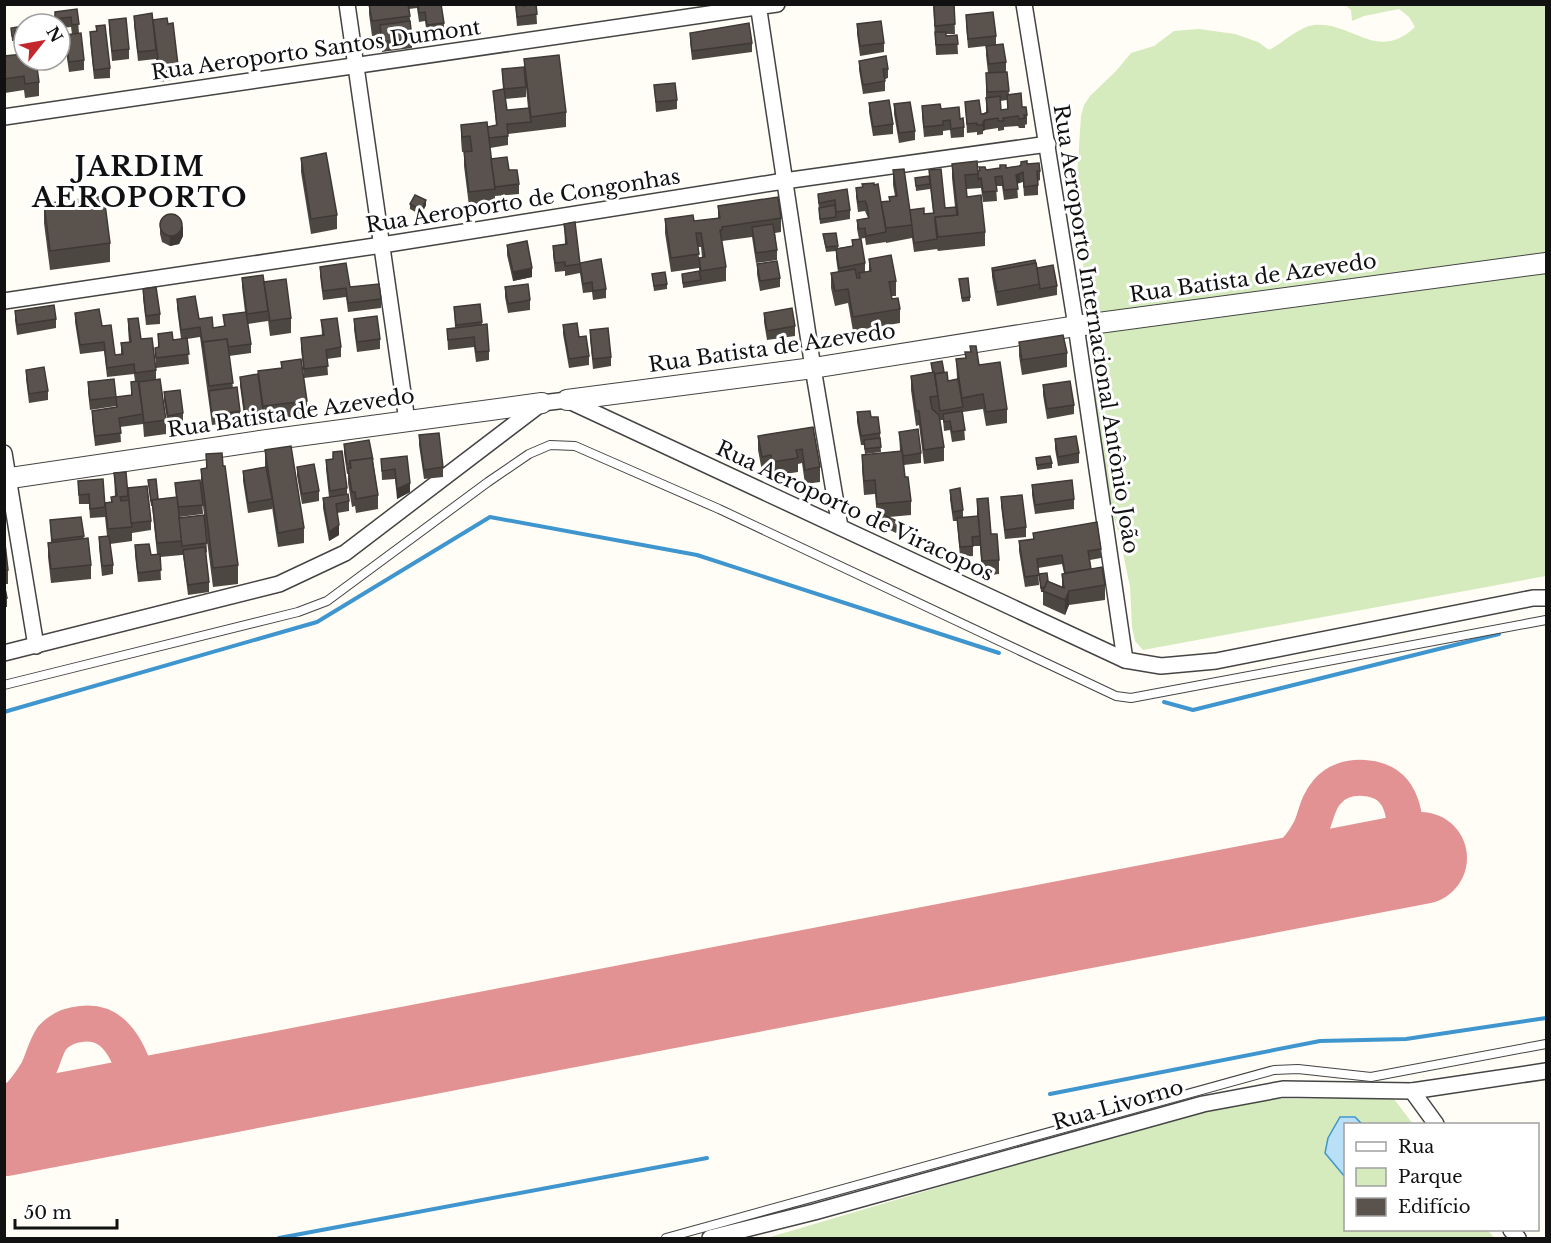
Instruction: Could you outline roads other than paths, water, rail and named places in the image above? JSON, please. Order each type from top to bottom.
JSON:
[{"type":"street","points":[[348,4],[407,421]]},
{"type":"street","name":"Rua Aeroporto Santos Dumont","points":[[4,117],[777,4]]},
{"type":"street","name":"Rua Aeroporto Internacional Antônio João","points":[[1024,4],[1048,144],[1125,660]]},
{"type":"street","points":[[758,6],[813,368],[840,527]]},
{"type":"street","name":"Rua Aeroporto de Congonhas","points":[[4,301],[382,245],[784,181],[1048,144]]},
{"type":"street","name":"Rua Batista de Azevedo","points":[[6,478],[407,421],[813,368],[1076,326],[1546,263]]},
{"type":"street","name":"Rua Aeroporto de Viracopos","points":[[567,400],[1125,660],[1161,666],[1216,661],[1533,598],[1546,598]]},
{"type":"street","points":[[4,653],[279,584],[345,554],[542,403]]},
{"type":"street","points":[[4,453],[6,478],[36,646]]},
{"type":"street","name":"Rua Livorno","points":[[710,1239],[1203,1104],[1283,1089],[1412,1091],[1546,1071]]},
{"type":"street","points":[[1412,1091],[1435,1123]]},
{"type":"lane","points":[[4,685],[298,612],[327,601],[488,482],[529,454],[549,445],[575,446],[719,509],[1116,696],[1131,698],[1546,620]]},
{"type":"lane","points":[[666,1239],[1274,1070],[1298,1069],[1371,1077],[1546,1044]]},
{"type":"water","points":[[1340,1117],[1355,1117],[1361,1123],[1344,1123],[1344,1176],[1325,1153],[1328,1138]]},
{"type":"waterway","points":[[4,712],[317,622],[490,517],[697,555],[999,653]]},
{"type":"waterway","points":[[1164,702],[1193,710],[1499,634]]},
{"type":"waterway","points":[[1050,1094],[1320,1041],[1406,1039],[1546,1018]]},
{"type":"waterway","points":[[279,1238],[707,1158]]},
{"type":"district","name":"JARDIM AEROPORTO","points":[[140,182]]}]
